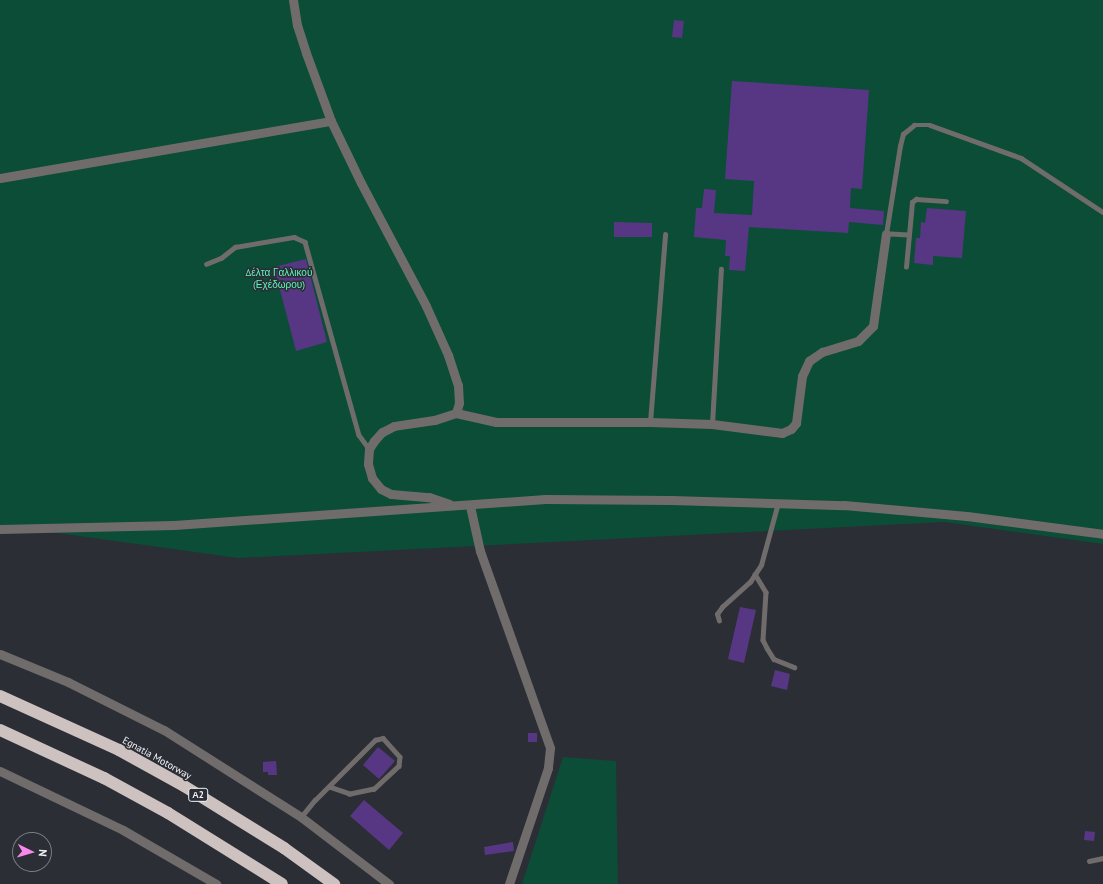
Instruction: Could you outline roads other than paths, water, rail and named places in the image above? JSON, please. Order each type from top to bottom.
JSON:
[{"type":"highway","name":"Egnatia Motorway","points":[[0,696],[119,750],[184,786],[284,848],[334,884]]},
{"type":"highway","points":[[0,730],[104,778],[168,814],[282,884]]},
{"type":"street","points":[[293,0],[304,46],[331,121],[448,355],[458,385],[459,403],[456,412]]},
{"type":"street","points":[[0,178],[331,121]]},
{"type":"street","points":[[454,506],[429,497],[391,494],[381,489],[372,478],[368,464],[369,449],[382,432],[394,426],[434,420],[456,412],[496,422],[650,422],[712,424],[773,433],[782,433],[791,429],[798,414],[802,376],[809,361],[822,352],[858,341],[873,326],[886,234]]},
{"type":"street","points":[[0,529],[105,528],[470,506],[545,499],[778,502],[967,516],[1103,534]]},
{"type":"street","points":[[470,506],[480,551],[550,748],[548,768],[509,884]]},
{"type":"street","points":[[0,654],[68,682],[164,730],[301,817],[389,884]]},
{"type":"street","points":[[0,771],[123,830],[216,884]]},
{"type":"lane","points":[[908,236],[886,234],[903,134],[907,129],[921,124],[930,125],[1032,163],[1103,212]]},
{"type":"lane","points":[[906,267],[912,202],[916,199],[946,201]]},
{"type":"lane","points":[[650,422],[665,235]]},
{"type":"lane","points":[[206,264],[221,258],[235,247],[294,237],[306,242],[359,435],[369,449]]},
{"type":"lane","points":[[712,424],[722,269]]},
{"type":"lane","points":[[719,621],[718,614],[722,607],[750,582],[761,565],[778,502]]},
{"type":"lane","points":[[755,574],[766,592],[763,640],[774,659],[794,667]]},
{"type":"lane","points":[[301,817],[330,787],[379,738],[386,740],[400,757],[399,766],[374,789],[350,794],[330,787]]},
{"type":"lane","points":[[1089,860],[1103,858]]},
{"type":"park label","name":"Δέλτα Γαλλικού (Εχέδωρου)","points":[[279,278]]}]
